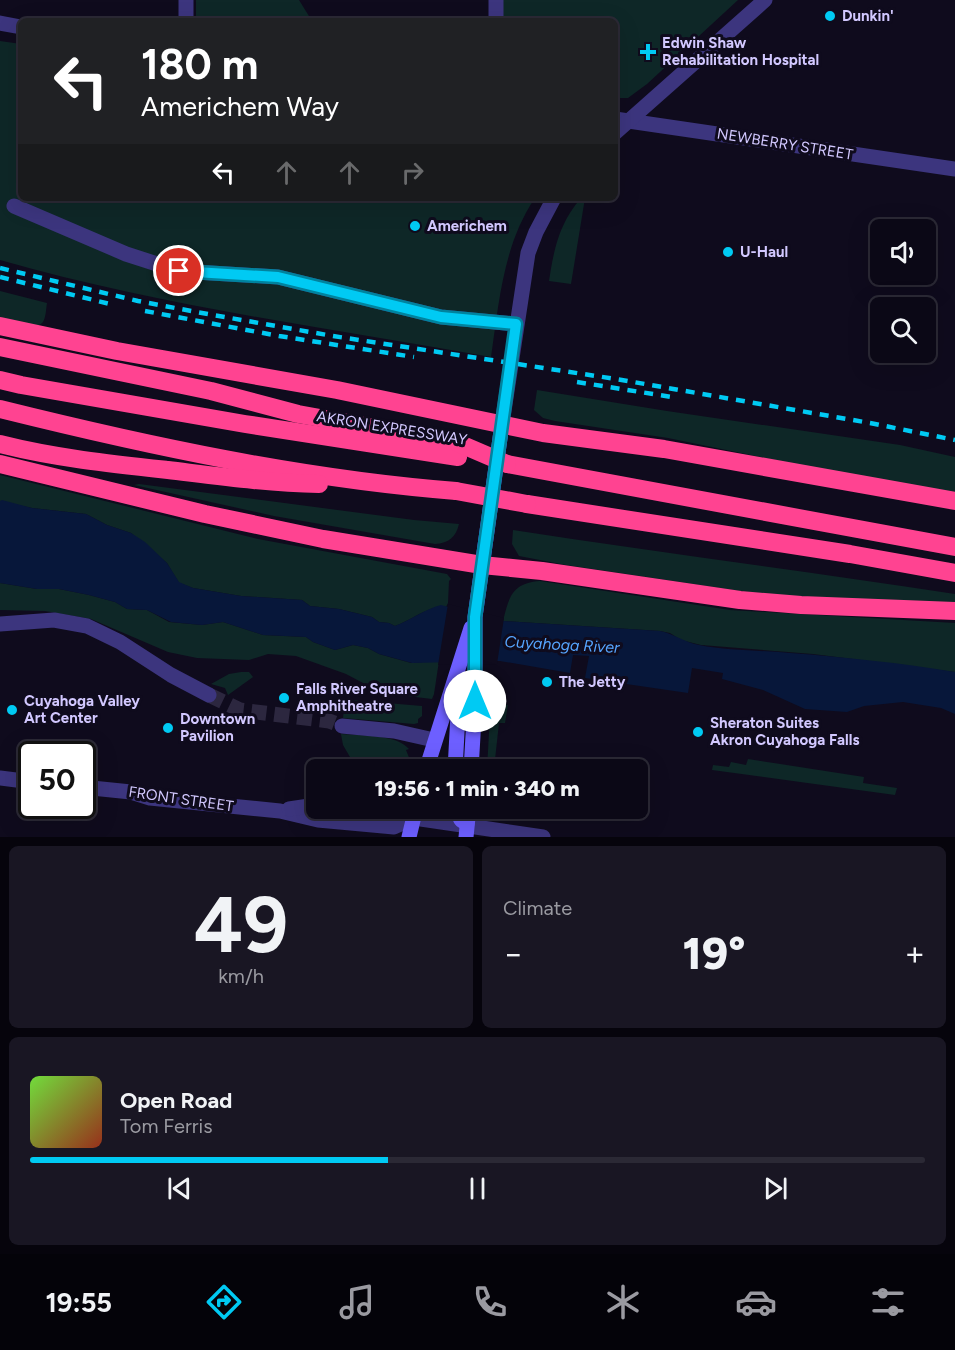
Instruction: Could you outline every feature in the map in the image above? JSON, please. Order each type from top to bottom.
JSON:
[{"type":"highway","points":[[0,326],[117,351],[337,390],[543,433],[664,449],[955,501]]},
{"type":"highway","points":[[0,347],[211,391],[298,414],[458,450]]},
{"type":"highway","name":"AKRON EXPRESSWAY","points":[[0,380],[233,422],[458,450],[530,469],[955,548]]},
{"type":"highway","points":[[0,410],[282,469],[400,486],[456,491],[955,573]]},
{"type":"highway","points":[[0,444],[36,453],[279,483],[400,486]]},
{"type":"highway","points":[[0,464],[205,514],[323,539],[482,565],[750,601],[955,611]]},
{"type":"main road","points":[[469,759],[461,699],[502,424]]},
{"type":"main road","points":[[456,759],[461,699],[461,656],[475,617]]},
{"type":"main road","points":[[429,759],[434,740],[461,699]]},
{"type":"main road","points":[[409,837],[411,819]]},
{"type":"street","points":[[186,0],[186,18]]},
{"type":"street","points":[[496,0],[496,18]]},
{"type":"street","points":[[622,120],[765,0]]},
{"type":"street","points":[[0,24],[18,27]]},
{"type":"street","name":"NEWBERRY STREET","points":[[622,120],[955,170]]},
{"type":"street","points":[[502,424],[529,251],[552,201]]},
{"type":"street","points":[[14,206],[126,254],[179,271],[278,277],[441,317],[516,324]]},
{"type":"street","points":[[0,624],[54,620],[87,626],[120,642],[171,675],[209,695]]},
{"type":"street","points":[[342,726],[394,731],[434,740]]},
{"type":"street","points":[[0,778],[18,780]]},
{"type":"street","name":"FRONT STREET","points":[[96,788],[131,792],[150,798],[280,811],[306,817]]},
{"type":"street","name":"FRONT STREET","points":[[280,811],[306,807]]},
{"type":"street","name":"FRONT STREET","points":[[314,819],[394,827],[404,819]]},
{"type":"street","name":"FRONT STREET","points":[[432,819],[467,831],[543,837]]},
{"type":"green space","points":[[196,0],[299,0],[310,18],[196,18]]},
{"type":"green space","name":"Edwin Shaw Rehabilitation Hospital","points":[[500,0],[738,0],[647,84],[628,98],[618,98],[618,18],[500,18]]},
{"type":"green space","points":[[0,41],[18,44],[18,201],[533,201],[524,216],[509,255],[500,295],[491,357],[183,303],[0,260]]},
{"type":"green space","points":[[579,201],[585,201],[571,284],[549,281],[559,237],[567,217]]},
{"type":"green space","points":[[0,291],[47,303],[43,322],[29,326],[0,319]]},
{"type":"green space","points":[[537,390],[900,445],[955,457],[955,494],[848,475],[668,438],[555,421],[543,418],[534,410]]},
{"type":"green space","points":[[0,475],[258,539],[447,574],[451,579],[448,603],[446,607],[441,606],[428,610],[395,626],[379,622],[372,617],[339,609],[310,606],[302,600],[241,596],[193,588],[179,583],[167,563],[131,533],[107,525],[86,514],[32,508],[0,501]]},
{"type":"green space","points":[[134,485],[459,524],[451,538],[435,544],[274,516]]},
{"type":"green space","points":[[513,530],[955,594],[955,604],[829,600],[740,591],[566,565],[519,556],[512,544]]},
{"type":"green space","points":[[540,581],[730,610],[955,623],[955,672],[813,654],[701,645],[660,631],[503,621],[513,593],[523,585]]},
{"type":"green space","points":[[0,583],[37,589],[59,589],[89,595],[115,602],[127,609],[147,610],[169,622],[202,625],[223,622],[263,635],[306,637],[335,650],[353,645],[411,663],[439,661],[434,694],[432,699],[382,693],[346,674],[296,656],[268,654],[249,660],[197,658],[168,652],[91,619],[45,611],[0,610]]},
{"type":"green space","points":[[249,672],[253,677],[228,695],[225,688],[211,684],[229,674]]},
{"type":"green space","points":[[351,700],[422,706],[422,716],[418,719],[418,723],[414,724],[343,718],[344,709]]},
{"type":"green space","points":[[502,704],[508,705],[505,723],[499,723],[495,759],[488,759],[490,715]]},
{"type":"green space","points":[[341,734],[387,738],[409,749],[406,750],[410,759],[351,759],[343,745]]},
{"type":"green space","points":[[748,759],[864,777],[863,783],[897,788],[895,795],[712,770],[713,765],[729,767],[731,762],[746,765]]},
{"type":"water","name":"Cuyahoga River","points":[[0,501],[32,508],[86,514],[107,525],[131,533],[145,542],[167,563],[179,582],[193,588],[241,596],[302,600],[310,606],[339,609],[372,617],[379,622],[395,626],[441,605],[503,621],[660,631],[694,644],[710,647],[852,658],[955,672],[955,714],[941,708],[903,702],[864,706],[847,712],[805,709],[763,690],[722,679],[723,673],[692,668],[688,693],[585,678],[589,656],[573,655],[570,673],[500,661],[412,663],[379,654],[368,648],[353,645],[335,650],[306,637],[263,635],[223,622],[202,625],[171,622],[147,610],[127,609],[115,602],[89,595],[59,589],[37,589],[0,583]]},
{"type":"pier","points":[[448,604],[504,618],[497,664],[438,665]]},
{"type":"tunnel","points":[[209,695],[240,710],[329,721],[342,726]]},
{"type":"railway","points":[[0,268],[138,301],[202,313],[333,336],[616,379],[955,440]]},
{"type":"railway","points":[[0,277],[110,304]]},
{"type":"railway","points":[[145,311],[279,336],[414,357]]},
{"type":"railway","points":[[577,382],[672,397]]},
{"type":"place","name":"Dunkin'","points":[[830,16]]},
{"type":"place","name":"Edwin Shaw Rehabilitation Hospital","points":[[648,52]]},
{"type":"place","name":"Americhem","points":[[415,226]]},
{"type":"place","name":"U-Haul","points":[[728,252]]},
{"type":"place","name":"The Jetty","points":[[547,682]]},
{"type":"place","name":"Falls River Square Amphitheatre","points":[[284,698]]},
{"type":"place","name":"Cuyahoga Valley Art Center","points":[[12,710]]},
{"type":"place","name":"Downtown Pavilion","points":[[168,728]]},
{"type":"place","name":"Sheraton Suites Akron Cuyahoga Falls","points":[[698,732]]},
{"type":"route","points":[[179,271],[278,277],[441,317],[516,324],[475,617],[475,701]]}]
